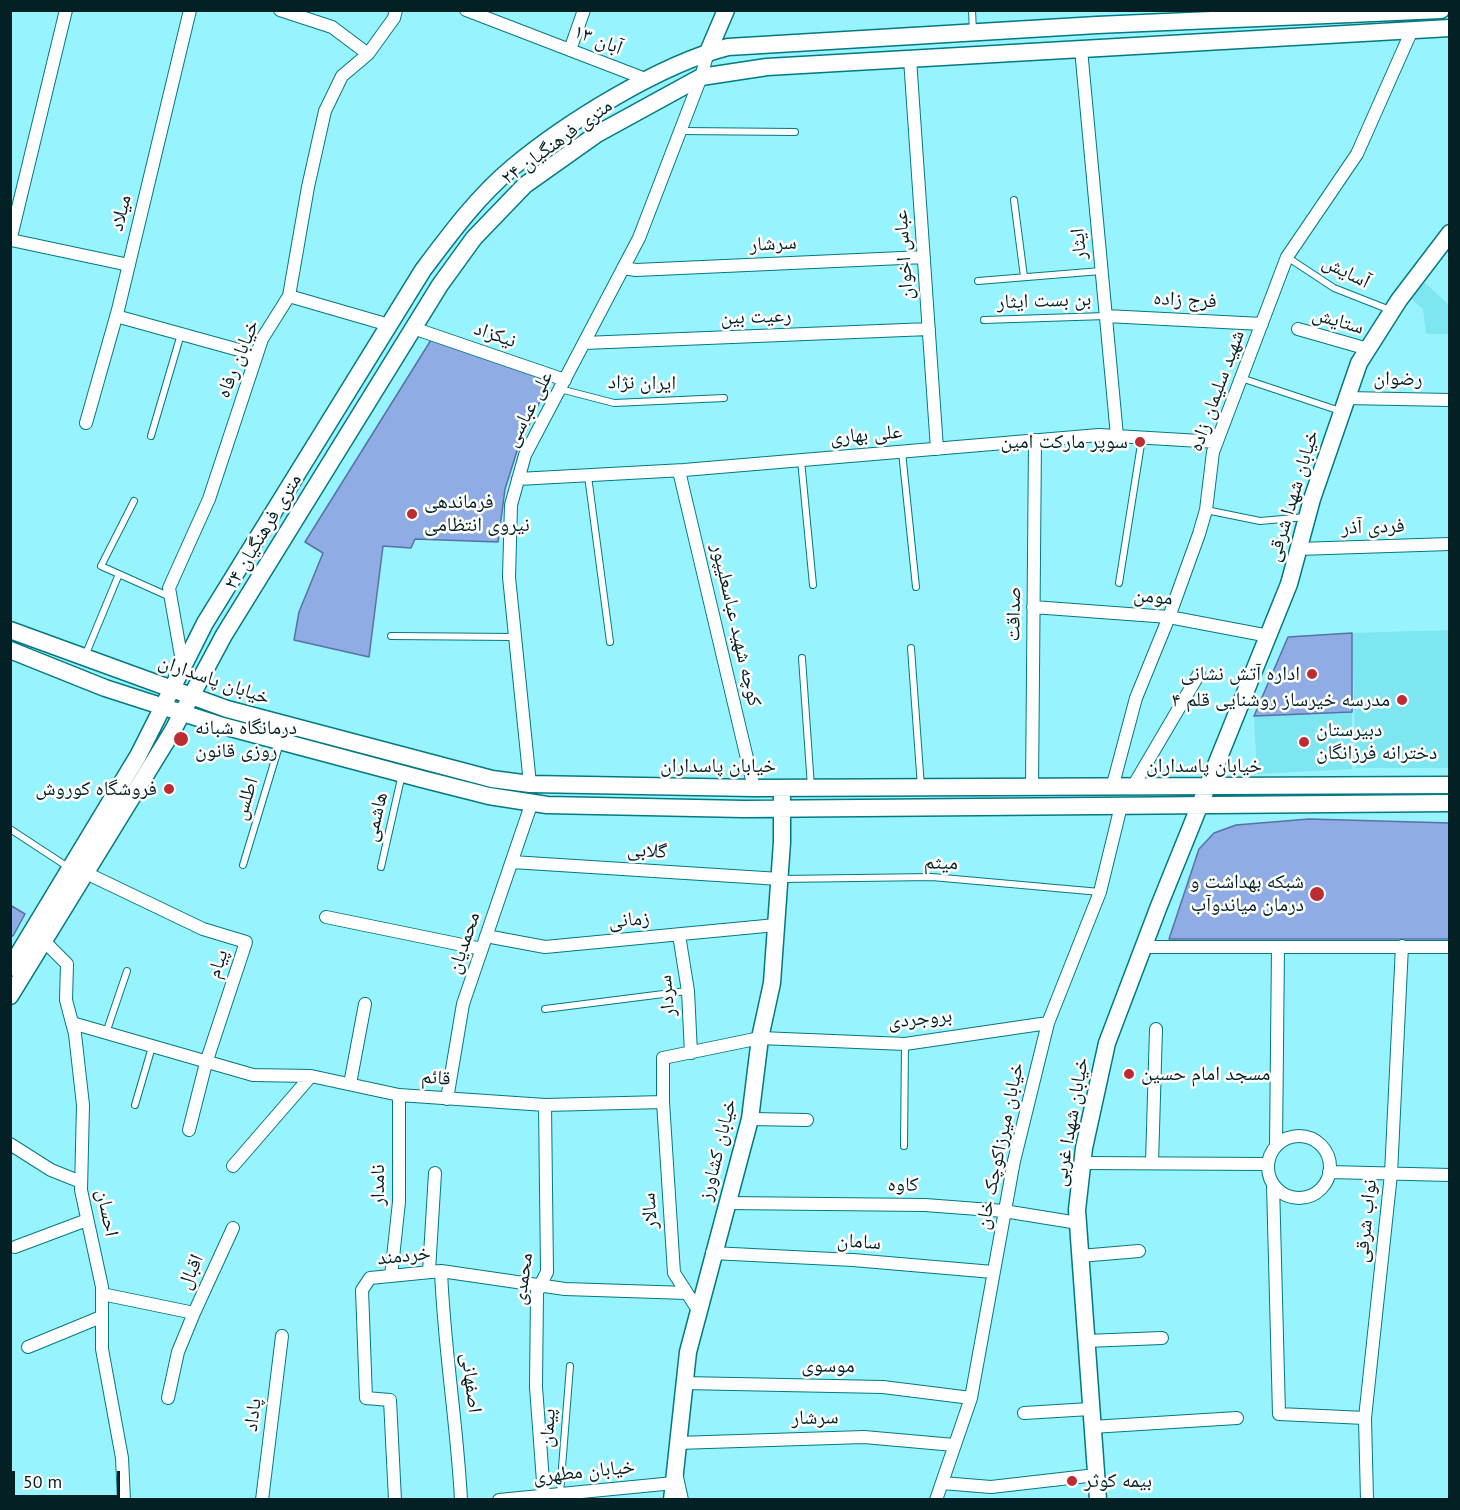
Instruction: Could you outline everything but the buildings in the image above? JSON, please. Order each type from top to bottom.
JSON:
[{"type":"main road","points":[[708,52],[726,10]]},
{"type":"main road","name":"۲۴ متری فرهنگیان","points":[[10,996],[45,942],[205,623],[423,270],[458,223],[513,167],[586,117],[648,80],[695,55],[728,47],[1441,10]]},
{"type":"main road","name":"۲۴ متری فرهنگیان","points":[[10,968],[79,871],[183,713],[224,635],[413,328],[474,238],[525,185],[597,134],[701,77],[767,67],[1449,28]]},
{"type":"main road","points":[[910,37],[910,59]]},
{"type":"main road","name":"خیابان شهدا شرقی","points":[[1201,806],[1269,636],[1343,405],[1359,363],[1392,311],[1449,233]]},
{"type":"main road","name":"خیابان پاسداران","points":[[10,630],[192,697],[277,724],[492,779],[530,784],[754,788],[1449,785]]},
{"type":"main road","name":"خیابان پاسداران","points":[[10,650],[105,688],[280,742],[489,796],[532,802],[782,808],[1449,803]]},
{"type":"main road","name":"خیابان کشاورز","points":[[672,1500],[684,1383],[698,1310],[717,1254],[726,1203],[750,1119],[760,1038],[772,983],[780,879],[782,787]]},
{"type":"main road","name":"خیابان شهدا غربی","points":[[1098,1500],[1077,1223],[1082,1163],[1107,1043],[1143,947],[1201,806]]},
{"type":"street","points":[[66,10],[11,240],[129,265]]},
{"type":"street","name":"میلاد","points":[[86,423],[129,265],[190,10]]},
{"type":"street","points":[[280,10],[332,27],[368,54]]},
{"type":"street","name":"خیابان رفاه","points":[[168,596],[169,588],[208,499],[262,339],[290,296],[325,111],[342,76],[368,54],[394,18],[396,10]]},
{"type":"street","name":"۱۳ آبان","points":[[466,10],[648,80]]},
{"type":"street","points":[[570,50],[584,10]]},
{"type":"street","name":"شهید سلیمان زاده","points":[[1112,788],[1136,698],[1169,617],[1206,510],[1213,452],[1287,257],[1357,154],[1412,30]]},
{"type":"street","name":"ایثار","points":[[1081,49],[1117,436]]},
{"type":"street","name":"علی عباسی","points":[[530,784],[509,577],[511,505],[525,455],[639,238],[701,77],[708,52]]},
{"type":"street","name":"عباس اخوان","points":[[910,59],[937,449]]},
{"type":"street","name":"سرشار","points":[[623,268],[636,270],[924,257]]},
{"type":"street","points":[[290,296],[389,325]]},
{"type":"street","points":[[116,316],[257,355]]},
{"type":"street","name":"فرج زاده","points":[[1106,316],[1262,324]]},
{"type":"street","name":"نیکزاد","points":[[413,328],[562,384]]},
{"type":"street","name":"رعیت بین","points":[[584,343],[929,329]]},
{"type":"street","name":"ستایش","points":[[1298,330],[1368,349]]},
{"type":"street","name":"رضوان","points":[[1343,405],[1449,400]]},
{"type":"street","name":"علی بهاری","points":[[518,479],[680,471],[1035,440],[1117,436],[1217,442]]},
{"type":"street","name":"صداقت","points":[[1032,788],[1035,440]]},
{"type":"street","name":"کوچه شهید عباسعلیپور","points":[[680,471],[754,788]]},
{"type":"street","name":"فردی آذر","points":[[1298,549],[1449,544]]},
{"type":"street","points":[[168,596],[183,667]]},
{"type":"street","name":"مومن","points":[[1033,607],[1169,617],[1269,636]]},
{"type":"street","points":[[1132,788],[1199,674]]},
{"type":"street","name":"محمدیان","points":[[447,1099],[463,1005],[532,802]]},
{"type":"street","name":"خیابان میرزاکوچک خان","points":[[936,1500],[971,1398],[1004,1211],[1048,1023],[1100,892],[1121,806]]},
{"type":"street","name":"گلابی","points":[[512,862],[780,879]]},
{"type":"street","name":"پیام","points":[[79,871],[204,929],[246,942],[206,1063],[189,1130]]},
{"type":"street","points":[[326,917],[482,949]]},
{"type":"street","name":"زمانی","points":[[486,936],[545,947],[776,924]]},
{"type":"street","name":"سردار","points":[[679,935],[688,991],[691,1053]]},
{"type":"street","name":"احسان","points":[[45,942],[67,964],[66,1000],[72,1023],[83,1105],[81,1182],[102,1294],[102,1349],[122,1458],[124,1500]]},
{"type":"street","points":[[1278,946],[1276,1146],[1268,1164],[1273,1184],[1279,1414],[1365,1418]]},
{"type":"street","name":"نواب شرقی","points":[[1366,1500],[1365,1418],[1391,1173],[1402,946]]},
{"type":"street","points":[[1143,947],[1449,947]]},
{"type":"street","points":[[350,1084],[365,1004]]},
{"type":"street","name":"قائم","points":[[72,1023],[253,1075],[311,1076],[399,1095],[545,1105],[663,1102]]},
{"type":"street","name":"بروجردی","points":[[760,1038],[905,1044],[1048,1023]]},
{"type":"street","points":[[1152,1163],[1156,1029]]},
{"type":"street","points":[[663,1102],[663,1058],[760,1038]]},
{"type":"street","points":[[233,1166],[311,1076]]},
{"type":"street","name":"نامدار","points":[[391,1276],[399,1202],[399,1095]]},
{"type":"street","name":"سالار","points":[[663,1102],[674,1273],[698,1310]]},
{"type":"street","name":"محمدی","points":[[544,1495],[536,1387],[537,1292],[547,1272],[545,1105]]},
{"type":"street","points":[[750,1119],[807,1120]]},
{"type":"street","points":[[1273,1184],[1289,1196],[1308,1197],[1324,1185],[1329,1172],[1328,1155],[1314,1140],[1294,1136],[1276,1146]]},
{"type":"street","points":[[10,1144],[51,1170],[81,1182]]},
{"type":"street","points":[[1082,1163],[1268,1164]]},
{"type":"street","points":[[1329,1172],[1449,1175]]},
{"type":"street","name":"اصفهانی","points":[[435,1173],[435,1271],[458,1434],[461,1500]]},
{"type":"street","name":"کاوه","points":[[726,1203],[925,1205],[1004,1211],[1077,1223]]},
{"type":"street","points":[[15,1247],[87,1220]]},
{"type":"street","name":"اقبال","points":[[102,1294],[194,1313],[233,1228]]},
{"type":"street","points":[[1080,1256],[1139,1251]]},
{"type":"street","name":"سامان","points":[[717,1254],[853,1260],[993,1272]]},
{"type":"street","name":"خردمند","points":[[395,1500],[390,1400],[366,1398],[362,1290],[370,1278],[435,1271],[566,1289],[687,1293]]},
{"type":"street","points":[[168,1398],[177,1352],[194,1313]]},
{"type":"street","points":[[28,1347],[101,1317]]},
{"type":"street","name":"پاداد","points":[[262,1500],[282,1336]]},
{"type":"street","points":[[1086,1341],[1162,1338]]},
{"type":"street","name":"موسوی","points":[[684,1383],[883,1387],[971,1398]]},
{"type":"street","points":[[1024,1413],[1090,1409]]},
{"type":"street","points":[[1092,1427],[1237,1418]]},
{"type":"street","name":"سرشار","points":[[677,1443],[864,1437],[954,1445]]},
{"type":"street","points":[[674,1475],[682,1500]]},
{"type":"street","name":"خیابان مطهری","points":[[499,1500],[674,1475]]},
{"type":"street","points":[[942,1483],[991,1487],[1096,1475]]},
{"type":"lane","points":[[972,10],[974,33]]},
{"type":"lane","points":[[680,131],[795,132]]},
{"type":"lane","points":[[1014,200],[1024,277]]},
{"type":"lane","name":"آسایش","points":[[1287,257],[1335,288],[1392,311]]},
{"type":"lane","points":[[978,281],[1101,271]]},
{"type":"lane","name":"بن بست ایثار","points":[[984,320],[1106,316]]},
{"type":"lane","points":[[151,436],[181,334]]},
{"type":"lane","points":[[1241,378],[1343,405]]},
{"type":"lane","name":"ایران نژاد","points":[[562,384],[614,403],[724,398]]},
{"type":"lane","points":[[1119,583],[1142,437]]},
{"type":"lane","points":[[902,452],[916,587]]},
{"type":"lane","points":[[801,460],[813,585]]},
{"type":"lane","points":[[588,476],[610,642]]},
{"type":"lane","points":[[134,501],[101,566],[168,596]]},
{"type":"lane","points":[[1206,510],[1260,521],[1307,517]]},
{"type":"lane","points":[[85,657],[119,574]]},
{"type":"lane","points":[[391,636],[515,637]]},
{"type":"lane","points":[[911,648],[921,788]]},
{"type":"lane","points":[[802,658],[811,787]]},
{"type":"lane","name":"اطلس","points":[[243,865],[280,742]]},
{"type":"lane","name":"هاشمی","points":[[381,867],[402,774]]},
{"type":"lane","points":[[10,829],[79,871]]},
{"type":"lane","name":"میثم","points":[[780,879],[849,880],[932,877],[1100,892]]},
{"type":"lane","points":[[106,1034],[127,971]]},
{"type":"lane","points":[[545,1009],[688,991]]},
{"type":"lane","points":[[904,1146],[905,1044]]},
{"type":"lane","points":[[135,1105],[152,1047]]},
{"type":"lane","name":"پیمان","points":[[560,1493],[570,1366]]},
{"type":"shaded area","points":[[1424,282],[1449,305],[1449,334],[1426,334],[1423,309],[1411,299]]},
{"type":"shaded area","name":"مدرسه خیرساز روشنایی قلم ۴","points":[[1449,630],[1449,768],[1356,768],[1352,633]]},
{"type":"shaded area","name":"دبیرستان دخترانه فرزانگان","points":[[1352,712],[1352,769],[1257,774],[1254,716]]},
{"type":"place","name":"سوپر مارکت امین","points":[[1140,442]]},
{"type":"place","name":"فرماندهی نیروی انتظامی","points":[[412,514]]},
{"type":"place","name":"اداره آتش نشانی","points":[[1312,674]]},
{"type":"place","name":"مدرسه خیرساز روشنایی قلم ۴","points":[[1402,700]]},
{"type":"place","name":"درمانگاه شبانه روزی قانون","points":[[181,739]]},
{"type":"place","name":"دبیرستان دخترانه فرزانگان","points":[[1304,742]]},
{"type":"place","name":"فروشگاه کوروش","points":[[169,789]]},
{"type":"place","name":"شبکه بهداشت و درمان میاندوآب","points":[[1317,894]]},
{"type":"place","name":"مسجد امام حسین","points":[[1129,1074]]},
{"type":"place","name":"بیمه کوثر","points":[[1072,1481]]}]
